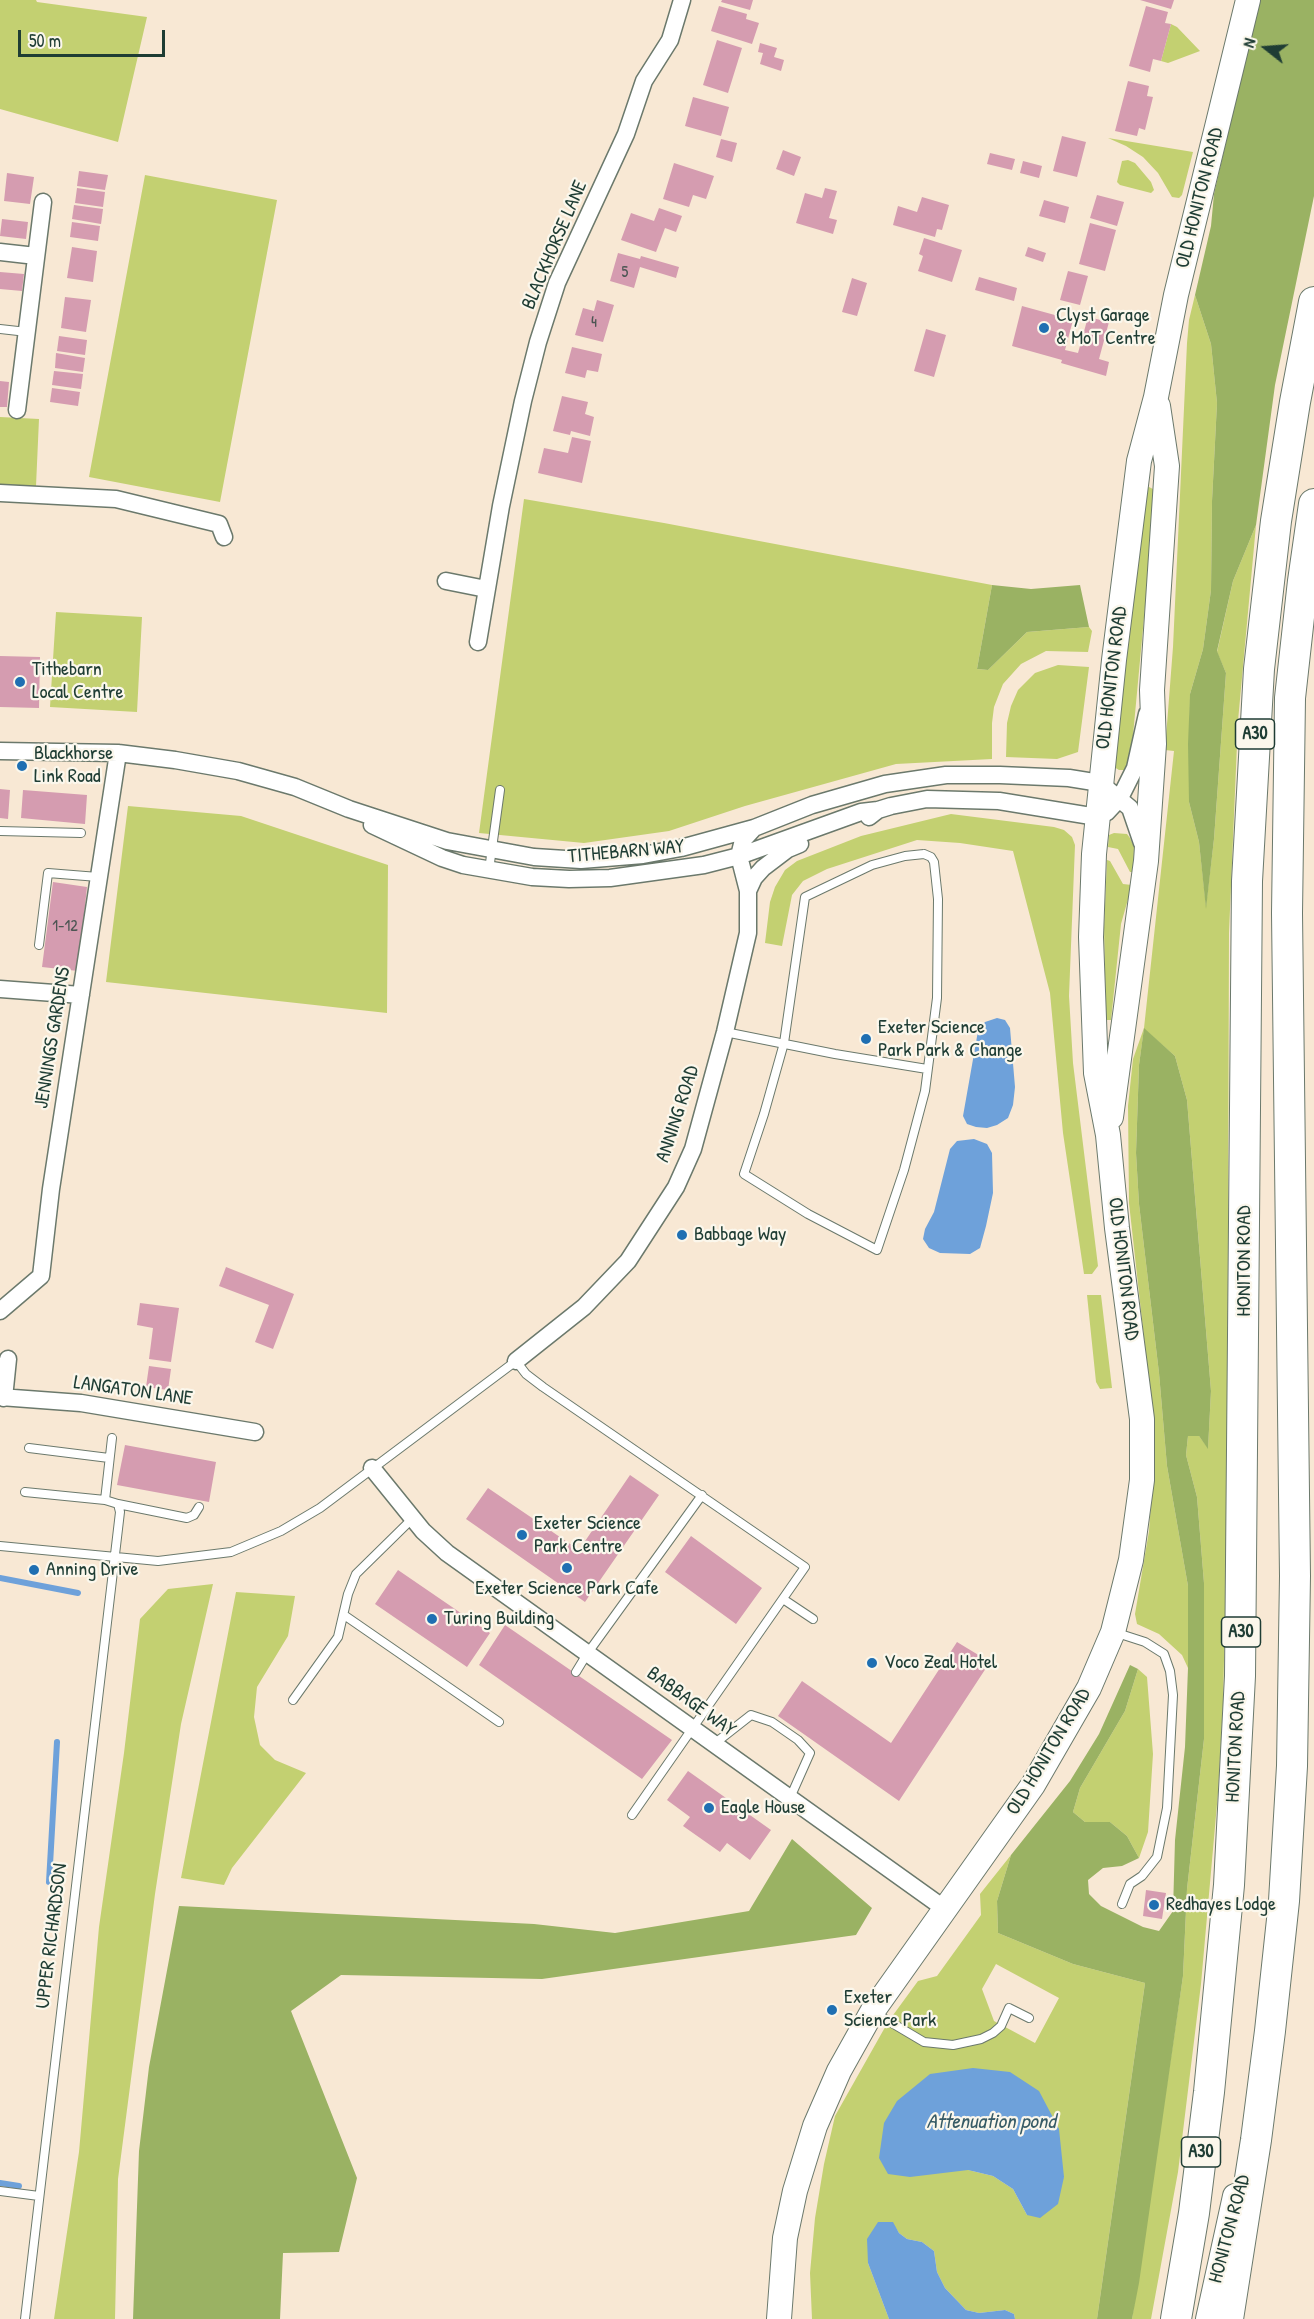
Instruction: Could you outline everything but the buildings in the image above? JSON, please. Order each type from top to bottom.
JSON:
[{"type":"highway","name":"HONITON ROAD","points":[[1176,2319],[1198,2180],[1229,1885],[1241,1664],[1247,881],[1259,669],[1276,521],[1314,302]]},
{"type":"highway","name":"HONITON ROAD","points":[[1228,2319],[1256,2140],[1284,1901],[1292,1766],[1295,1553],[1287,913],[1290,698],[1314,504]]},
{"type":"highway","points":[[1237,2265],[1243,2319]]},
{"type":"street","name":"BLACKHORSE LANE","points":[[478,642],[486,589],[523,401],[538,342],[557,283],[626,134],[644,81],[670,40],[682,0]]},
{"type":"street","name":"OLD HONITON ROAD","points":[[779,2319],[785,2238],[795,2191],[811,2137],[839,2072],[872,2012],[1033,1785],[1089,1688],[1113,1632],[1131,1560],[1141,1491],[1142,1419],[1116,1217],[1108,1135],[1096,1073],[1091,937],[1097,817],[1139,461],[1156,397],[1176,295],[1248,0]]},
{"type":"street","points":[[17,410],[43,202]]},
{"type":"street","points":[[0,252],[36,256]]},
{"type":"street","name":"OLD HONITON ROAD","points":[[1108,1135],[1146,861],[1154,744],[1152,690],[1167,466],[1156,397]]},
{"type":"street","points":[[0,494],[116,499],[219,524],[224,537]]},
{"type":"street","points":[[446,581],[486,589]]},
{"type":"street","name":"OLD HONITON ROAD","points":[[1097,817],[1107,812],[1120,798],[1135,768],[1152,690]]},
{"type":"street","name":"TITHEBARN WAY","points":[[0,751],[118,753],[238,771],[295,787],[349,809],[447,841],[534,857],[581,860],[643,855],[681,848],[753,828],[812,805],[885,784],[920,777],[1000,775],[1069,778],[1100,783]]},
{"type":"street","name":"JENNINGS GARDENS","points":[[0,1311],[41,1276],[51,1189],[118,753]]},
{"type":"street","name":"OLD HONITON ROAD","points":[[1100,783],[1130,808],[1138,828],[1146,861]]},
{"type":"street","name":"TITHEBARN WAY","points":[[349,809],[375,827],[442,858],[489,870],[569,879],[610,878],[704,865],[739,856],[861,812],[927,799],[999,801],[1097,817]]},
{"type":"street","name":"TITHEBARN WAY","points":[[748,891],[754,878],[763,868],[788,849],[864,821],[878,810]]},
{"type":"street","points":[[739,856],[743,840],[753,828]]},
{"type":"street","name":"TITHEBARN WAY","points":[[681,848],[726,848],[739,856]]},
{"type":"street","name":"ANNING ROAD","points":[[516,1361],[584,1307],[628,1261],[676,1187],[693,1149],[725,1032],[748,933],[748,891],[739,856]]},
{"type":"street","points":[[0,989],[81,995]]},
{"type":"street","name":"LANGATON LANE","points":[[8,1359],[2,1398],[81,1403],[255,1432]]},
{"type":"street","name":"BABBAGE WAY","points":[[372,1468],[412,1520],[447,1553],[945,1909]]},
{"type":"street","name":"HONITON ROAD","points":[[1208,2319],[1233,2202],[1256,2140]]},
{"type":"lane","points":[[0,329],[27,332]]},
{"type":"lane","points":[[489,870],[500,790]]},
{"type":"lane","points":[[0,831],[81,833]]},
{"type":"lane","points":[[924,854],[934,862],[938,899],[937,998],[927,1069],[925,1091],[906,1161],[877,1250],[807,1214],[744,1174],[784,1043],[806,897],[872,865],[904,856],[924,854]]},
{"type":"lane","points":[[39,945],[48,873],[98,877]]},
{"type":"lane","points":[[725,1032],[835,1054],[927,1069]]},
{"type":"lane","points":[[0,1546],[158,1561],[231,1552],[281,1531],[320,1508],[516,1361],[526,1374],[543,1387],[805,1567],[632,1815]]},
{"type":"lane","points":[[105,1500],[112,1438]]},
{"type":"lane","points":[[29,1448],[109,1458]]},
{"type":"lane","points":[[25,1492],[105,1500],[187,1518],[194,1515],[199,1507]]},
{"type":"lane","points":[[576,1672],[702,1495]]},
{"type":"lane","name":"UPPER RICHARDSON","points":[[25,2319],[120,1519],[118,1504]]},
{"type":"lane","points":[[293,1700],[338,1637],[348,1594],[356,1574],[412,1520]]},
{"type":"lane","points":[[783,1599],[813,1619]]},
{"type":"lane","points":[[344,1615],[499,1722]]},
{"type":"lane","points":[[1113,1632],[1145,1641],[1164,1654],[1170,1671],[1173,1695],[1167,1808],[1157,1857],[1142,1876],[1130,1884],[1122,1904]]},
{"type":"lane","points":[[713,1744],[751,1715],[772,1722],[798,1740],[810,1753],[790,1798]]},
{"type":"lane","points":[[872,2012],[924,2042],[953,2045],[981,2039],[993,2033],[1000,2026],[1010,2008],[1029,2018]]},
{"type":"lane","points":[[0,2191],[39,2196]]},
{"type":"green space","points":[[0,0],[36,0],[37,2],[147,17],[118,142],[0,109]]},
{"type":"green space","points":[[1259,0],[1314,0],[1314,196],[1275,385],[1256,525],[1233,581],[1217,651],[1226,673],[1214,839],[1206,909],[1199,842],[1189,802],[1188,744],[1190,694],[1203,649],[1211,590],[1212,501],[1217,403],[1211,344],[1195,295],[1211,226],[1214,194]]},
{"type":"green space","points":[[1171,24],[1177,27],[1200,51],[1168,63],[1161,61]]},
{"type":"green space","points":[[1108,138],[1193,152],[1182,195],[1179,198],[1172,197],[1158,173],[1143,157]]},
{"type":"green space","points":[[1128,160],[1135,163],[1151,182],[1154,190],[1151,193],[1120,185],[1117,182],[1122,161]]},
{"type":"green space","points":[[145,175],[277,200],[220,502],[89,477]]},
{"type":"green space","points":[[1195,295],[1211,344],[1217,403],[1212,501],[1211,590],[1203,649],[1190,694],[1189,802],[1199,842],[1206,906],[1214,839],[1226,673],[1217,652],[1233,581],[1256,525],[1238,721],[1229,933],[1227,1528],[1223,1704],[1218,1793],[1201,1984],[1178,2172],[1151,2319],[1132,2319],[1183,1976],[1187,1889],[1204,1739],[1204,1583],[1197,1497],[1186,1455],[1188,1436],[1199,1436],[1208,1448],[1211,1391],[1187,1100],[1175,1056],[1144,1029],[1139,1065],[1136,1153],[1139,1204],[1159,1373],[1167,1466],[1188,1586],[1188,1668],[1182,1655],[1159,1634],[1137,1624],[1135,1614],[1149,1531],[1153,1474],[1152,1410],[1129,1203],[1128,1106],[1133,1059],[1144,1028],[1174,751],[1165,750],[1173,647],[1187,343],[1189,320]]},
{"type":"green space","points":[[0,417],[39,419],[36,486],[0,486]]},
{"type":"green space","points":[[1149,487],[1155,490],[1155,500],[1132,746],[1128,766],[1124,770],[1119,770],[1114,767],[1145,489]]},
{"type":"green space","points":[[524,499],[992,585],[977,669],[988,670],[1027,632],[1089,627],[1092,631],[1088,652],[1046,651],[1021,664],[1003,684],[994,707],[992,759],[896,764],[745,806],[669,831],[584,843],[479,833]]},
{"type":"green space","points":[[992,585],[1031,589],[1080,585],[1089,627],[1027,632],[988,670],[977,669]]},
{"type":"green space","points":[[56,612],[142,617],[137,712],[50,707]]},
{"type":"green space","points":[[1058,665],[1089,667],[1078,752],[1057,759],[1006,757],[1007,723],[1018,690],[1035,673]]},
{"type":"green space","points":[[128,806],[241,816],[388,865],[387,1013],[106,982]]},
{"type":"green space","points":[[951,814],[1054,827],[1064,830],[1072,837],[1075,845],[1069,996],[1073,1063],[1098,1266],[1092,1274],[1084,1274],[1063,1133],[1050,993],[1013,851],[960,843],[917,840],[827,869],[803,881],[792,895],[782,946],[765,943],[770,902],[775,887],[785,870],[797,861],[861,836]]},
{"type":"green space","points":[[1127,834],[1130,838],[1134,847],[1133,872],[1130,872],[1118,849],[1108,847],[1109,835]]},
{"type":"green space","points":[[1107,860],[1110,861],[1123,884],[1132,885],[1121,924],[1111,1020],[1106,1020],[1104,928]]},
{"type":"green space","points":[[1144,1028],[1175,1056],[1187,1100],[1211,1391],[1208,1449],[1199,1436],[1188,1436],[1186,1455],[1197,1497],[1204,1583],[1204,1739],[1187,1889],[1183,1976],[1139,2283],[1132,2319],[1097,2319],[1145,1983],[1073,1964],[998,1933],[997,1901],[1011,1855],[1070,1781],[1099,1734],[1130,1665],[1138,1669],[1125,1711],[1080,1788],[1073,1812],[1085,1822],[1110,1822],[1127,1836],[1139,1858],[1122,1866],[1103,1868],[1088,1880],[1089,1894],[1101,1906],[1143,1927],[1159,1931],[1173,1911],[1175,1840],[1185,1747],[1188,1586],[1167,1466],[1159,1373],[1139,1204],[1136,1153],[1139,1065]]},
{"type":"green space","points":[[1087,1295],[1101,1295],[1112,1388],[1100,1389],[1096,1382]]},
{"type":"green space","points":[[213,1584],[181,1724],[155,1894],[118,2179],[115,2319],[54,2319],[79,2152],[99,1927],[124,1753],[140,1619],[168,1589]]},
{"type":"green space","points":[[236,1592],[295,1596],[288,1636],[257,1687],[254,1717],[260,1745],[275,1760],[306,1773],[232,1868],[224,1885],[181,1878]]},
{"type":"green space","points":[[1138,1669],[1147,1677],[1153,1754],[1148,1832],[1139,1858],[1127,1836],[1110,1822],[1085,1822],[1073,1812],[1080,1788],[1125,1711]]},
{"type":"green space","points":[[792,1839],[872,1908],[856,1935],[542,1979],[341,1975],[291,2011],[357,2178],[339,2252],[283,2253],[280,2319],[133,2319],[139,2151],[149,2067],[179,1906],[534,1924],[615,1933],[749,1911]]},
{"type":"green space","points":[[1011,1855],[997,1901],[998,1933],[1073,1964],[1145,1983],[1097,2319],[1015,2319],[1014,2314],[1005,2310],[979,2313],[966,2310],[945,2288],[937,2272],[934,2251],[922,2242],[907,2239],[899,2233],[892,2222],[868,2263],[889,2319],[812,2319],[810,2273],[815,2218],[835,2116],[888,2022],[918,1981],[937,1976],[981,1915],[980,1894]],"holes":[[[996,1964],[1059,1998],[1035,2043],[994,2021],[982,1989]],[[968,2170],[1064,2177],[1027,2215],[1013,2189],[993,2176]]]},
{"type":"water","points":[[997,1018],[1005,1020],[1010,1028],[1015,1087],[1013,1105],[1008,1118],[997,1125],[987,1128],[976,1127],[967,1124],[963,1116],[978,1031],[985,1022]]},
{"type":"water","points":[[974,1139],[987,1144],[992,1153],[993,1193],[980,1248],[970,1254],[940,1253],[929,1248],[923,1239],[925,1229],[934,1212],[950,1149],[957,1141]]},
{"type":"water","name":"Attenuation pond","points":[[973,2068],[1010,2072],[1039,2091],[1059,2129],[1064,2177],[1058,2204],[1040,2218],[1027,2215],[1013,2189],[993,2176],[968,2170],[910,2177],[888,2174],[879,2158],[884,2123],[897,2101],[930,2074]]},
{"type":"water","points":[[878,2222],[893,2222],[899,2233],[907,2239],[922,2242],[934,2251],[937,2272],[945,2288],[966,2310],[979,2313],[1005,2310],[1014,2314],[1015,2319],[889,2319],[868,2263],[867,2239]]},
{"type":"waterway","points":[[0,1578],[78,1593]]},
{"type":"waterway","points":[[49,1882],[57,1742]]},
{"type":"waterway","points":[[0,2183],[19,2186]]},
{"type":"place","name":"Clyst Garage & MoT Centre","points":[[1044,328]]},
{"type":"place","name":"Tithebarn Local Centre","points":[[20,682]]},
{"type":"place","name":"Blackhorse Link Road","points":[[22,766]]},
{"type":"place","name":"Exeter Science Park Park & Change","points":[[866,1039]]},
{"type":"place","name":"Babbage Way","points":[[682,1235]]},
{"type":"place","name":"Exeter Science Park Centre","points":[[522,1535]]},
{"type":"place","name":"Exeter Science Park Cafe","points":[[567,1568]]},
{"type":"place","name":"Anning Drive","points":[[34,1570]]},
{"type":"place","name":"Turing Building","points":[[432,1619]]},
{"type":"place","name":"Voco Zeal Hotel","points":[[872,1663]]},
{"type":"place","name":"Eagle House","points":[[709,1808]]},
{"type":"place","name":"Redhayes Lodge","points":[[1154,1905]]},
{"type":"place","name":"Exeter Science Park","points":[[832,2010]]}]
